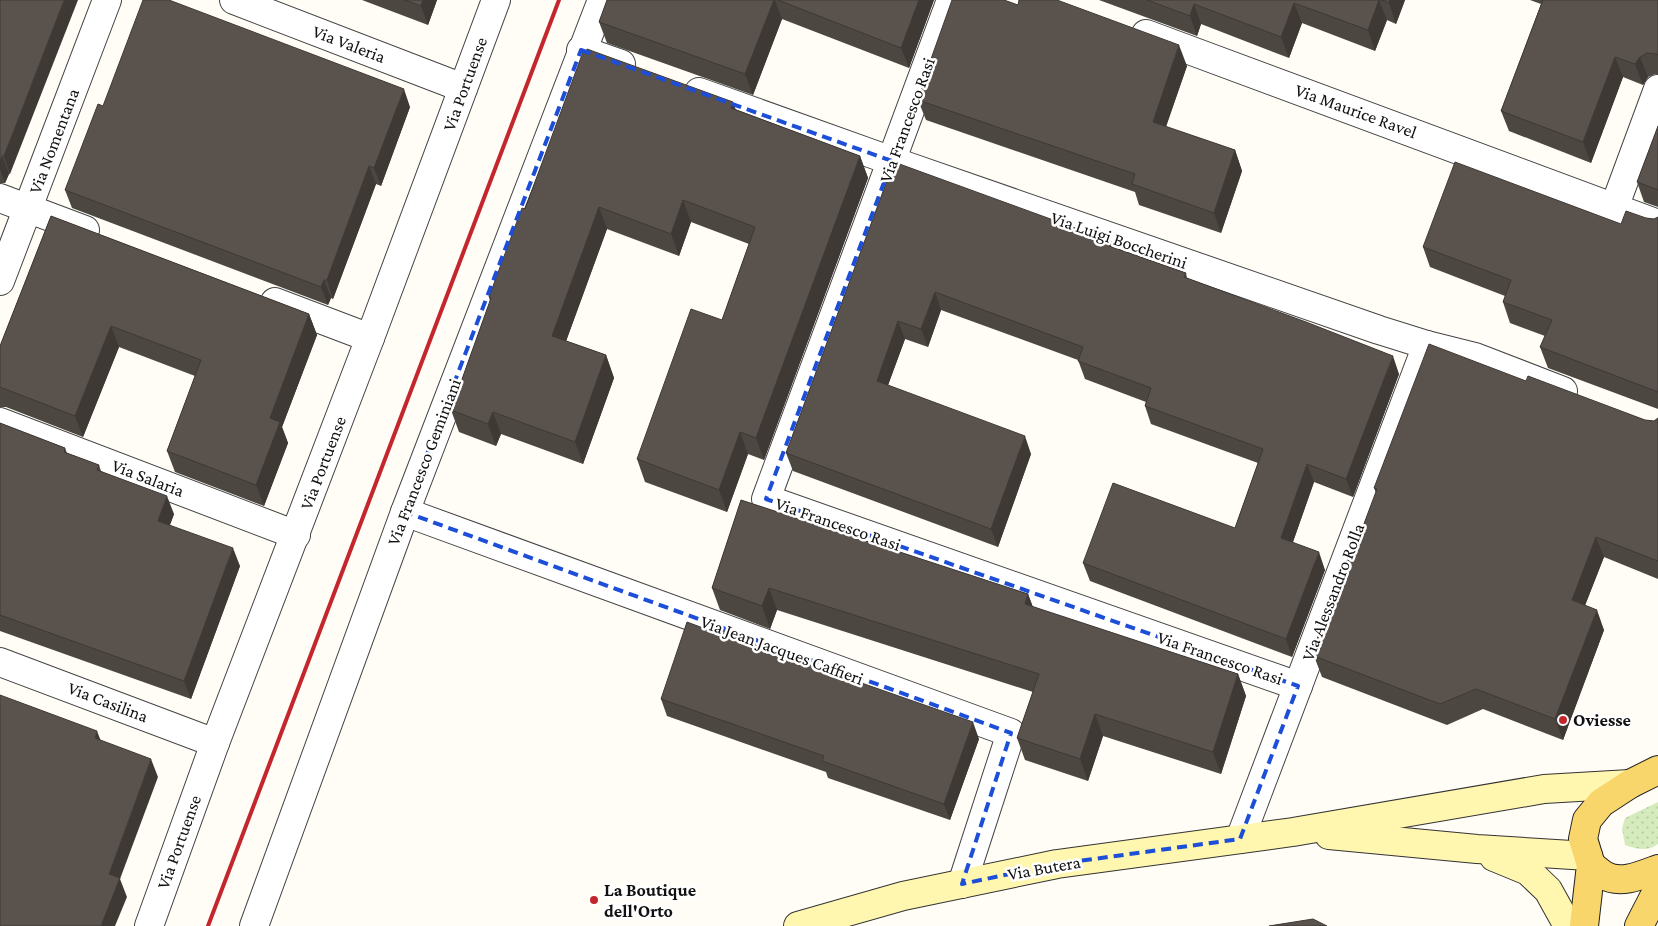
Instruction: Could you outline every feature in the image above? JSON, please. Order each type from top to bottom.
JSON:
[{"type":"main road","points":[[1584,926],[1590,860],[1583,839],[1587,820],[1602,803],[1630,784],[1658,770]]},
{"type":"main road","points":[[1590,860],[1605,876],[1621,879],[1636,878],[1658,869]]},
{"type":"main road","points":[[1639,926],[1658,889]]},
{"type":"street","name":"Via Nomentana","points":[[0,281],[108,0]]},
{"type":"street","name":"Via Valeria","points":[[234,0],[463,88]]},
{"type":"street","name":"Via Portuense","points":[[149,926],[215,743],[296,534],[496,0]]},
{"type":"street","name":"Via Francesco Geminiani","points":[[254,926],[405,512],[581,50],[602,0]]},
{"type":"street","name":"Via Francesco Rasi","points":[[951,0],[766,499],[1298,686]]},
{"type":"street","name":"Via Maurice Ravel","points":[[1127,27],[1658,224]]},
{"type":"street","points":[[581,50],[645,73]]},
{"type":"street","name":"Via Luigi Boccherini","points":[[673,82],[892,161],[1428,345],[1475,357],[1590,401]]},
{"type":"street","points":[[1614,208],[1658,89]]},
{"type":"street","points":[[0,198],[111,240]]},
{"type":"street","points":[[250,292],[370,338]]},
{"type":"street","name":"Via Alessandro Rolla","points":[[1240,839],[1428,345]]},
{"type":"street","name":"Via Salaria","points":[[0,422],[296,534]]},
{"type":"street","name":"Via Jean Jacques Caffieri","points":[[405,512],[1011,733],[962,884]]},
{"type":"street","name":"Via Casilina","points":[[0,662],[215,743]]},
{"type":"street","points":[[1293,832],[1544,789],[1630,784]]},
{"type":"street","points":[[1293,832],[1590,860]]},
{"type":"street","name":"Via Butera","points":[[798,926],[903,896],[1057,864],[1293,832]]},
{"type":"street","points":[[1476,849],[1528,871],[1548,890],[1568,926]]},
{"type":"highlighted area","points":[[581,50],[892,161],[766,499],[1298,686],[1240,839],[1057,864],[962,884],[1011,733],[405,512]]},
{"type":"green space","points":[[1658,802],[1658,844],[1646,849],[1625,845],[1622,829],[1625,818]]},
{"type":"building","points":[[0,0],[64,0],[4,156],[2,156],[0,162]]},
{"type":"building","points":[[143,0],[169,0],[404,89],[374,168],[369,166],[327,280],[324,280],[321,287],[65,190],[98,104],[103,106]]},
{"type":"building","points":[[404,0],[423,0],[421,6]]},
{"type":"building","points":[[607,0],[774,0],[745,74],[599,22]]},
{"type":"building","points":[[778,0],[919,0],[901,48]]},
{"type":"building","points":[[952,0],[1004,0],[1018,5],[1019,0],[1057,0],[1179,45],[1153,122],[1235,150],[1214,213],[1132,184],[1135,174],[918,100]]},
{"type":"building","points":[[1147,0],[1379,0],[1368,30],[1294,3],[1281,37],[1194,4],[1190,16]]},
{"type":"building","points":[[1543,0],[1658,0],[1658,55],[1647,53],[1640,57],[1635,64],[1615,57],[1583,142],[1501,111]]},
{"type":"building","points":[[587,49],[733,102],[731,108],[860,156],[756,438],[740,432],[719,490],[637,459],[691,309],[722,320],[755,227],[683,200],[671,234],[599,207],[552,336],[606,355],[575,442],[493,412],[488,424],[451,410],[491,298],[489,297],[522,208],[525,209],[583,52],[586,53]]},
{"type":"building","points":[[1658,126],[1658,190],[1637,182]]},
{"type":"building","points":[[894,162],[1111,241],[1109,246],[1186,273],[1184,277],[1393,356],[1346,479],[1307,464],[1281,538],[1319,552],[1286,639],[1083,563],[1113,483],[1235,528],[1263,449],[1145,406],[1151,388],[1078,361],[1083,347],[935,292],[921,329],[898,321],[877,381],[1025,436],[991,529],[786,453]]},
{"type":"building","points":[[1455,162],[1621,224],[1626,211],[1646,218],[1654,219],[1658,217],[1658,392],[1540,347],[1552,320],[1503,302],[1511,280],[1423,247]]},
{"type":"building","points":[[51,216],[309,314],[270,418],[280,422],[256,485],[167,451],[201,360],[111,326],[75,416],[0,387],[0,346]]},
{"type":"building","points":[[1429,344],[1526,381],[1528,376],[1645,420],[1654,421],[1658,418],[1658,561],[1596,537],[1572,600],[1597,610],[1555,719],[1476,689],[1440,704],[1314,656],[1317,648],[1314,647],[1347,560],[1350,561],[1377,489],[1374,488]]},
{"type":"building","points":[[0,423],[65,448],[64,452],[99,465],[97,470],[167,496],[158,521],[233,548],[184,681],[0,615]]},
{"type":"building","points":[[741,500],[1028,594],[1025,604],[1238,674],[1213,752],[1095,714],[1080,759],[1017,738],[1039,674],[769,588],[762,606],[712,588]]},
{"type":"building","points":[[687,622],[703,628],[704,623],[754,641],[753,645],[973,722],[944,804],[822,761],[824,756],[661,699]]},
{"type":"building","points":[[0,695],[97,731],[95,738],[151,759],[109,874],[120,878],[101,926],[0,926]]},
{"type":"building","points":[[1313,919],[1327,926],[1269,926]]},
{"type":"railway","points":[[208,926],[559,0]]},
{"type":"place","name":"Oviesse","points":[[1563,720]]},
{"type":"place","name":"La Boutique dell'Orto","points":[[594,900]]}]
